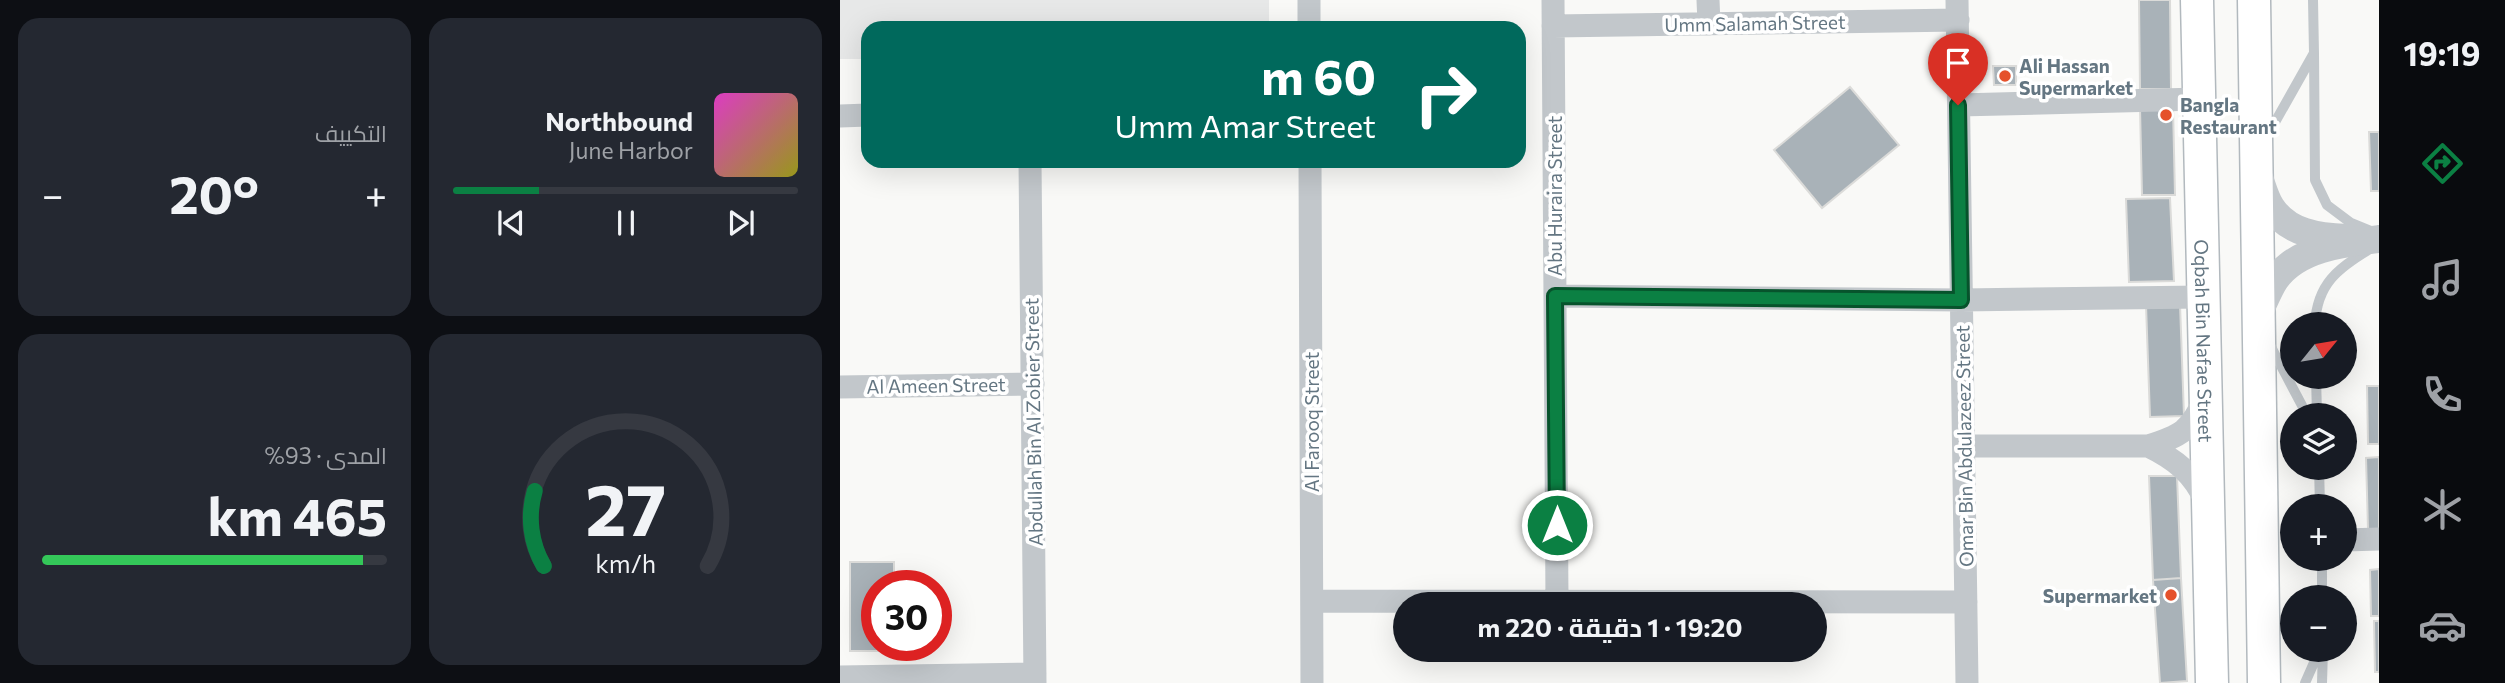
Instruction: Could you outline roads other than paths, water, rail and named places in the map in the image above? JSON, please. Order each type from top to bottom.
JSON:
[{"type":"main road","name":"Oqbah Bin Nafae Street","points":[[2197,0],[2212,683]]},
{"type":"main road","points":[[2255,0],[2264,683]]},
{"type":"street","points":[[1309,0],[1309,21]]},
{"type":"street","name":"Abu Huraira Street","points":[[1553,0],[1557,592]]},
{"type":"street","points":[[1708,0],[1709,24]]},
{"type":"street","name":"Umm Salamah Street","points":[[1553,26],[1709,24],[1957,10]]},
{"type":"street","name":"Omar Bin Abdulazeez Street","points":[[1957,10],[1968,683]]},
{"type":"street","points":[[1958,105],[2199,99]]},
{"type":"street","points":[[840,116],[861,115]]},
{"type":"street","points":[[2257,164],[2271,207],[2290,227],[2326,237],[2377,239]]},
{"type":"street","name":"Abdullah Bin Al Zobier Street","points":[[1030,168],[1035,678]]},
{"type":"street","name":"Al Farooq Street","points":[[1310,168],[1312,683]]},
{"type":"street","points":[[2260,318],[2275,279],[2295,260],[2322,249],[2377,239]]},
{"type":"street","points":[[1555,296],[1961,300],[2203,297]]},
{"type":"street","name":"Al Ameen Street","points":[[840,387],[1032,384]]},
{"type":"street","points":[[1964,446],[2147,446],[2173,438],[2194,422],[2205,399]]},
{"type":"street","points":[[2147,446],[2168,455],[2185,469],[2199,486],[2208,505]]},
{"type":"street","points":[[2357,540],[2379,539]]},
{"type":"street","points":[[1312,601],[1393,601]]},
{"type":"street","points":[[1827,602],[1966,602]]},
{"type":"street","points":[[840,677],[1035,678]]},
{"type":"lane","points":[[2313,0],[2315,180],[2327,205],[2377,239],[2328,281],[2316,304],[2316,312]]},
{"type":"lane","points":[[2257,164],[2314,53]]},
{"type":"lane","points":[[2260,318],[2301,403]]},
{"type":"lane","points":[[2305,683],[2315,662]]},
{"type":"lane","points":[[2321,662],[2322,683]]},
{"type":"place","name":"Ali Hassan Supermarket","points":[[2005,76]]},
{"type":"place","name":"Bangla Restaurant","points":[[2166,115]]},
{"type":"place","name":"Supermarket","points":[[2171,595]]}]
